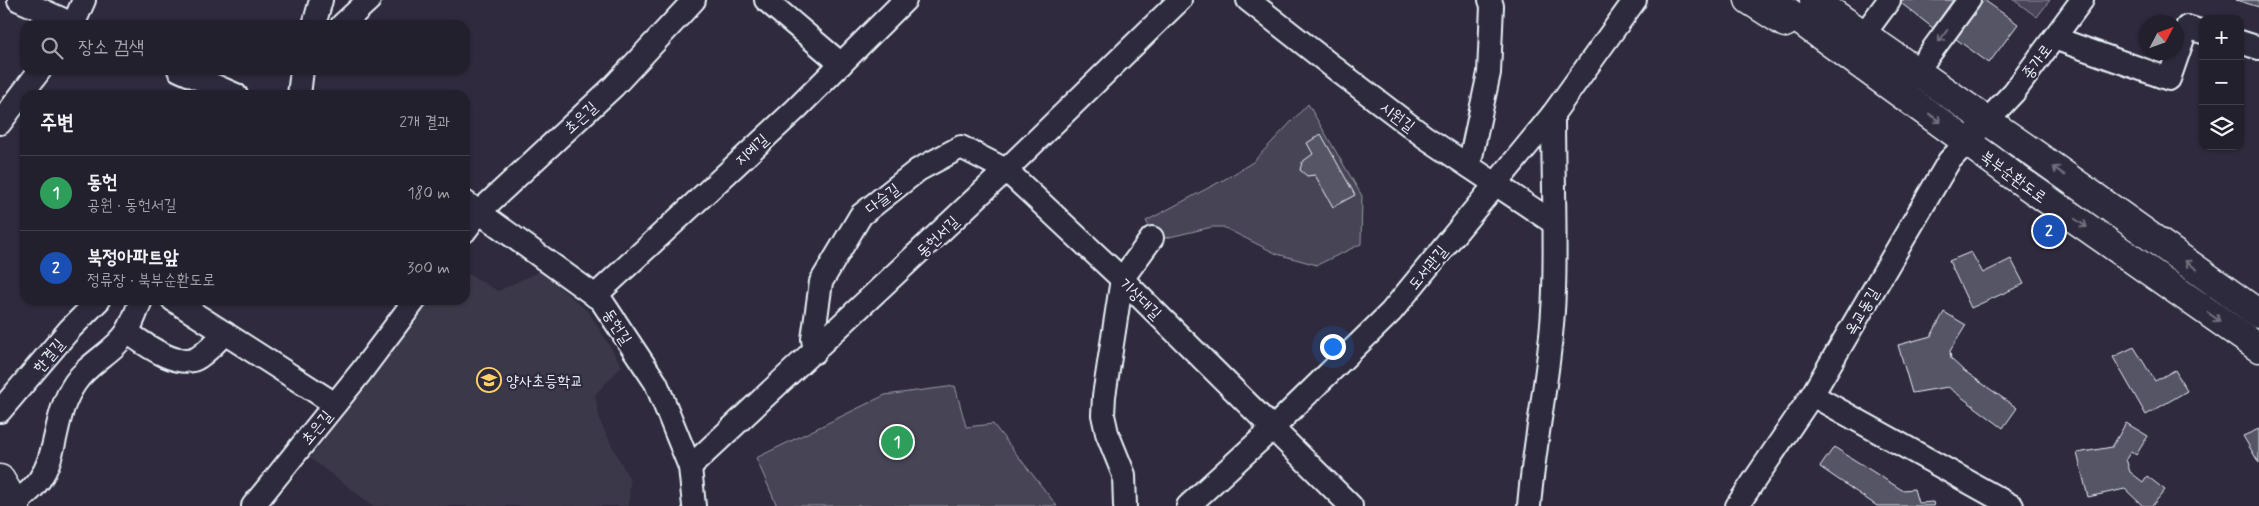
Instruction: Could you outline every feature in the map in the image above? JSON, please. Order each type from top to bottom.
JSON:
[{"type":"main road","points":[[1749,0],[1895,90]]},
{"type":"main road","name":"북부순환도로","points":[[1772,0],[1966,141],[2259,348]]},
{"type":"main road","name":"북부순환도로","points":[[1814,0],[1987,120],[2259,314]]},
{"type":"main road","points":[[1829,0],[1914,69]]},
{"type":"main road","points":[[0,479],[15,504]]},
{"type":"street","points":[[19,0],[63,20]]},
{"type":"street","points":[[76,20],[84,0]]},
{"type":"street","points":[[315,20],[321,0]]},
{"type":"street","points":[[347,20],[368,0]]},
{"type":"street","name":"초은길","points":[[472,207],[614,86],[694,0]]},
{"type":"street","points":[[766,0],[842,64]]},
{"type":"street","name":"지예길","points":[[595,296],[796,108],[905,0]]},
{"type":"street","name":"동헌서길","points":[[690,467],[815,352],[1006,170],[1180,0]]},
{"type":"street","name":"시원길","points":[[1248,0],[1346,77],[1469,166],[1554,223]]},
{"type":"street","points":[[1469,166],[1489,73],[1492,6],[1490,0]]},
{"type":"street","name":"도서관길","points":[[1188,506],[1274,428],[1390,312],[1553,114],[1635,0]]},
{"type":"street","points":[[1867,30],[1889,0]]},
{"type":"street","points":[[1914,69],[1969,0]]},
{"type":"street","name":"종가로","points":[[1987,120],[2014,92],[2082,0]]},
{"type":"street","points":[[2054,38],[2169,79],[2187,27],[2199,31]]},
{"type":"street","points":[[2244,43],[2259,48]]},
{"type":"street","points":[[25,90],[36,75]]},
{"type":"street","points":[[190,75],[225,90]]},
{"type":"street","points":[[300,90],[302,75]]},
{"type":"street","points":[[0,123],[20,96]]},
{"type":"street","points":[[1529,506],[1532,469],[1549,362],[1554,290],[1553,114]]},
{"type":"street","name":"옥교동길","points":[[1737,506],[1812,396],[1948,161],[1987,120]]},
{"type":"street","name":"다슬길","points":[[815,352],[813,339],[821,282],[861,215],[918,170],[961,147],[1006,170]]},
{"type":"street","name":"기상대길","points":[[1006,170],[1122,279],[1351,506]]},
{"type":"street","name":"동헌길","points":[[472,207],[601,300],[656,383],[690,467],[694,506]]},
{"type":"street","points":[[1125,506],[1124,475],[1107,434],[1103,415],[1122,279],[1152,238]]},
{"type":"street","name":"한결길","points":[[0,411],[70,329],[94,305]]},
{"type":"street","points":[[15,504],[29,494],[47,467],[56,444],[60,411],[76,382],[127,332],[139,305]]},
{"type":"street","points":[[181,305],[334,404]]},
{"type":"street","name":"초은길","points":[[253,506],[361,372],[411,305]]},
{"type":"street","points":[[127,332],[157,352],[188,361],[198,358],[225,333]]},
{"type":"street","points":[[1812,396],[2008,505]]},
{"type":"shaded area","points":[[2014,0],[2050,0],[2037,17]]},
{"type":"shaded area","points":[[1308,104],[1362,196],[1361,244],[1317,265],[1277,254],[1223,227],[1212,227],[1157,240],[1146,221],[1253,162]]},
{"type":"shaded area","name":"양사초등학교","points":[[540,271],[589,312],[622,366],[595,395],[601,424],[630,480],[629,506],[373,506],[310,458],[426,305],[470,305],[470,275],[498,291]]},
{"type":"shaded area","points":[[955,386],[966,427],[993,424],[1057,506],[777,506],[756,458],[885,395]]},
{"type":"building","points":[[1897,0],[1953,0],[1933,28]]},
{"type":"building","points":[[1984,0],[2018,24],[1989,63],[1956,39]]},
{"type":"building","points":[[2236,0],[2259,0],[2259,7]]},
{"type":"building","points":[[1321,134],[1355,195],[1333,207],[1315,175],[1307,176],[1300,170],[1302,162],[1313,154],[1307,143]]},
{"type":"building","points":[[1971,252],[1983,273],[2011,259],[2024,284],[1971,308],[1949,261]]},
{"type":"building","points":[[1944,312],[1966,325],[1950,351],[1951,359],[1963,370],[2017,408],[2003,428],[1948,387],[1912,393],[1898,345],[1931,336]]},
{"type":"building","points":[[2134,347],[2155,381],[2175,370],[2187,391],[2146,415],[2113,357]]},
{"type":"building","points":[[2126,423],[2148,436],[2136,455],[2131,451],[2126,459],[2130,472],[2143,482],[2147,476],[2165,490],[2152,506],[2143,506],[2125,489],[2088,497],[2077,453],[2112,447]]},
{"type":"building","points":[[2259,429],[2259,463],[2243,436]]},
{"type":"building","points":[[1834,447],[1902,490],[1914,489],[1918,503],[1933,502],[1934,506],[1877,506],[1820,467]]},
{"type":"place","name":"북정아파트앞","points":[[2049,231]]},
{"type":"place","name":"양사초등학교","points":[[489,380]]},
{"type":"place","name":"동헌","points":[[897,442]]}]
